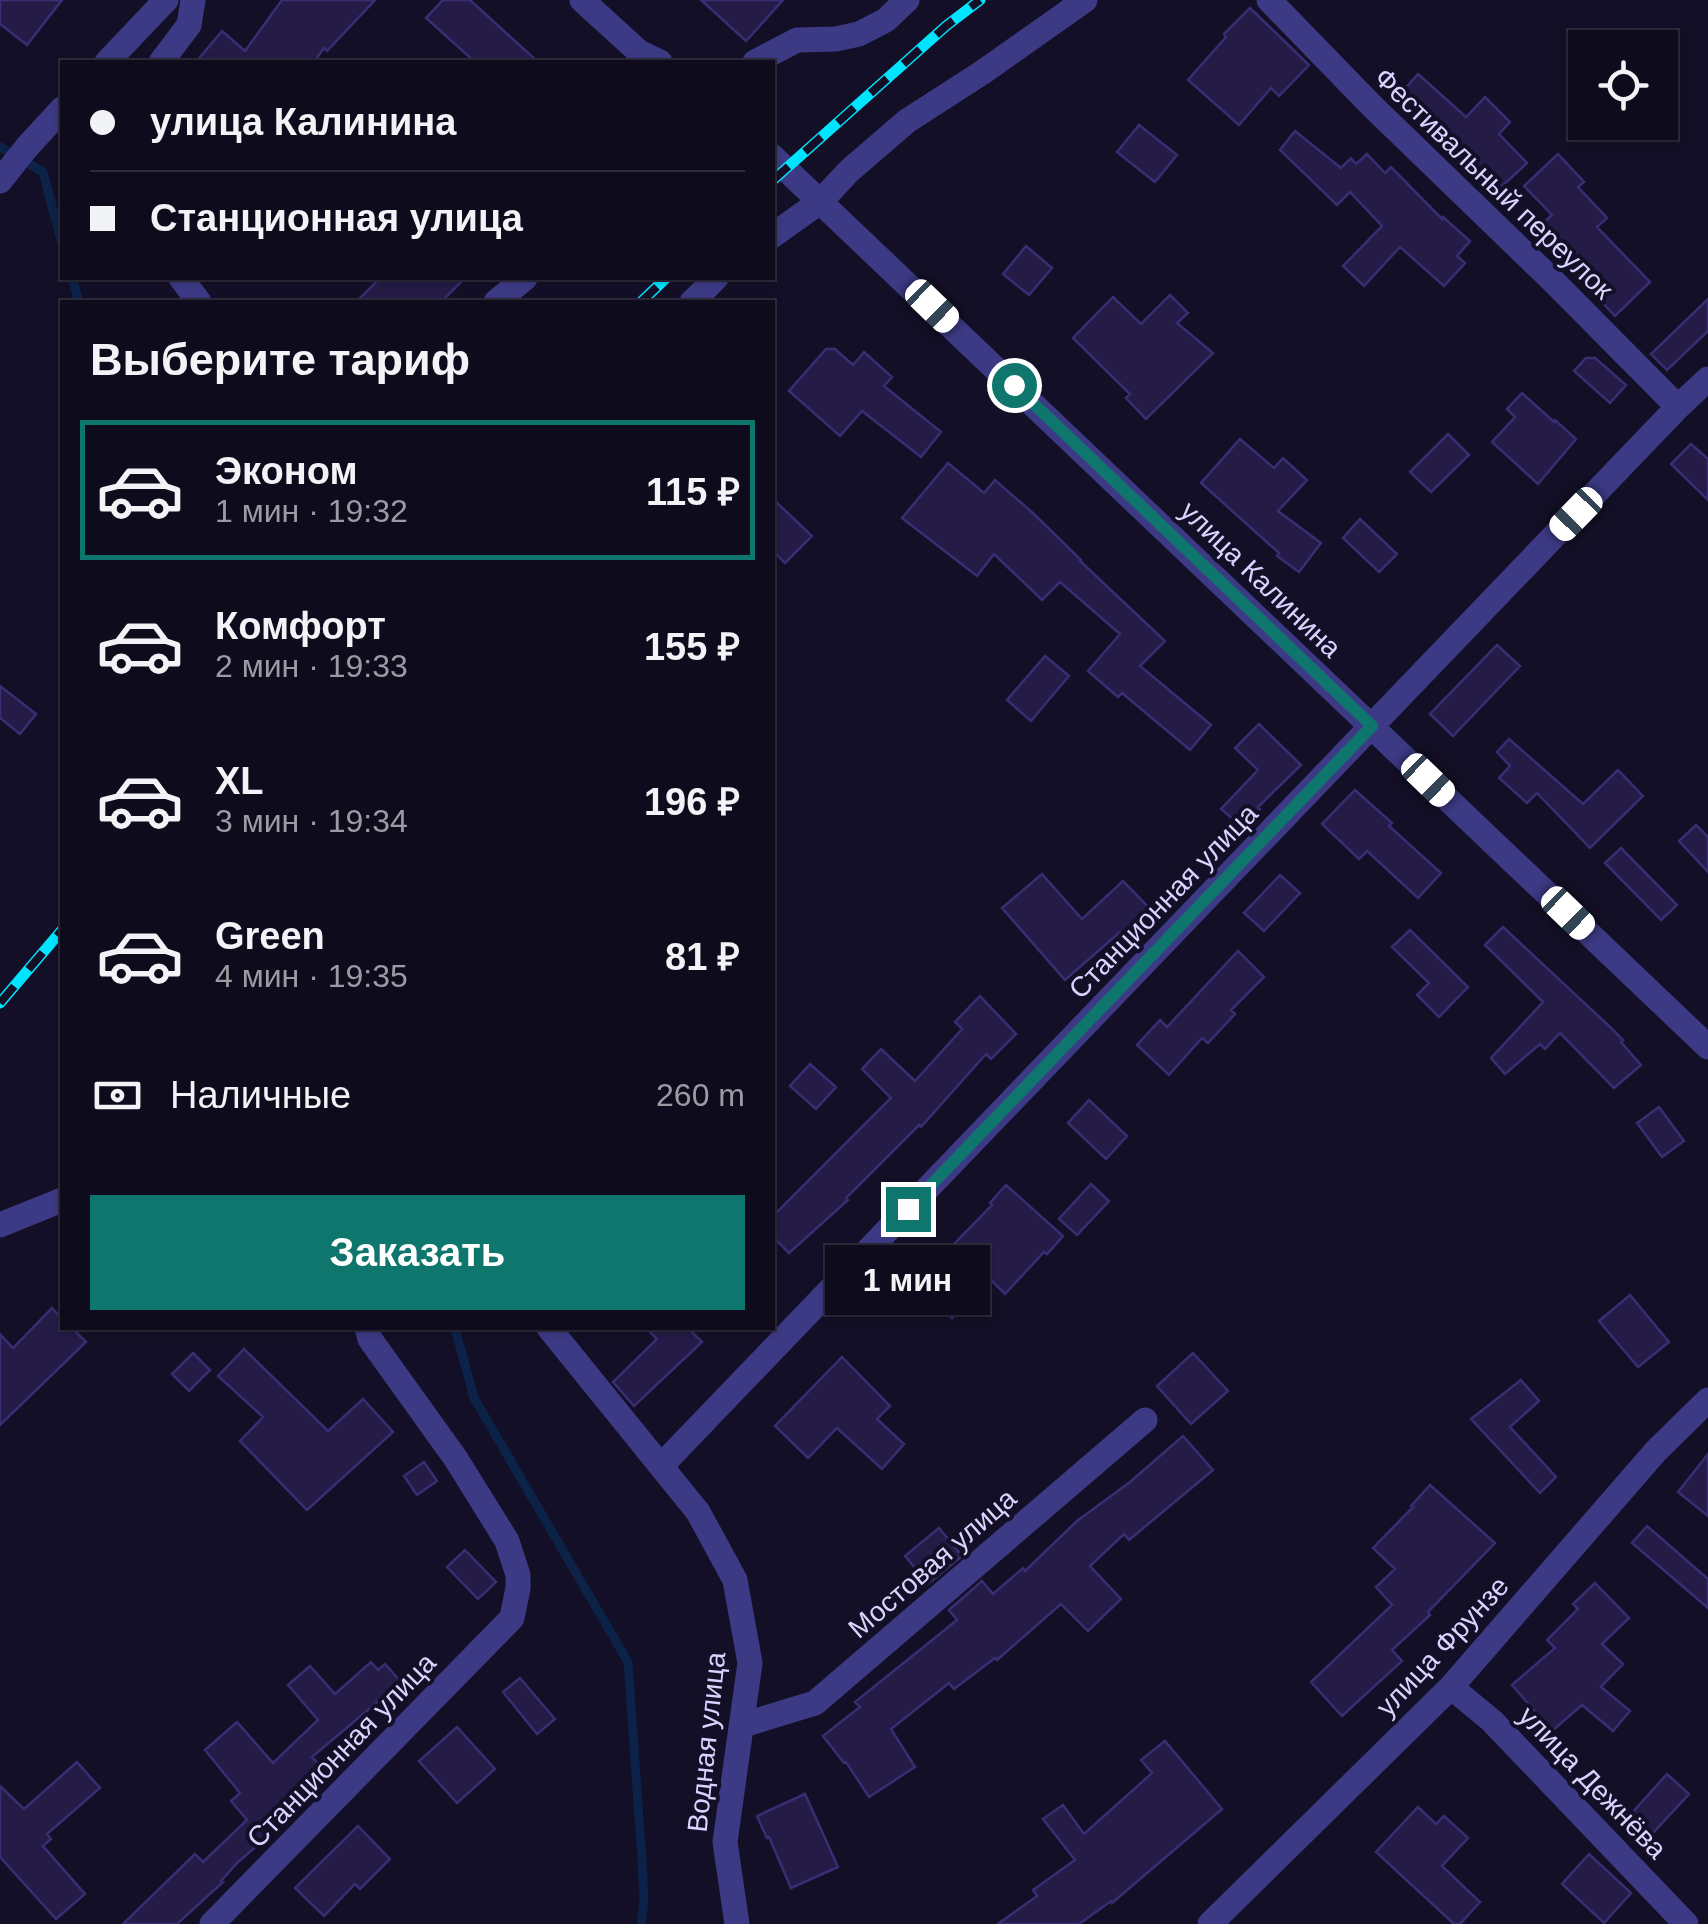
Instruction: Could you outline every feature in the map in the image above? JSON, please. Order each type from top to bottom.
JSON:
[{"type":"street","points":[[109,60],[166,0]]},
{"type":"street","points":[[163,60],[189,25],[194,0]]},
{"type":"street","points":[[582,0],[640,52],[656,60]]},
{"type":"street","points":[[759,60],[797,40],[859,34],[886,20],[907,0]]},
{"type":"street","points":[[775,234],[821,201],[906,121],[1085,0]]},
{"type":"street","name":"Фестивальный переулок","points":[[1269,0],[1678,407]]},
{"type":"street","points":[[4,176],[60,111]]},
{"type":"street","name":"улица Калинина","points":[[775,159],[1708,1047]]},
{"type":"street","points":[[498,300],[524,280]]},
{"type":"street","points":[[694,300],[714,280]]},
{"type":"street","name":"Станционная улица","points":[[662,1465],[1708,380]]},
{"type":"street","points":[[0,1225],[60,1201]]},
{"type":"street","name":"Станционная улица","points":[[212,1924],[512,1618],[518,1576],[506,1541],[456,1459],[370,1339],[368,1330]]},
{"type":"street","name":"Водная улица","points":[[551,1330],[698,1512],[735,1580],[750,1663],[725,1842],[737,1924]]},
{"type":"street","name":"улица Фрунзе","points":[[1210,1924],[1451,1687],[1656,1451],[1708,1400]]},
{"type":"street","name":"Мостовая улица","points":[[743,1724],[815,1703],[1145,1420]]},
{"type":"street","name":"улица Дежнёва","points":[[1451,1687],[1492,1721],[1686,1924]]},
{"type":"building","points":[[0,0],[62,0],[27,45],[0,24]]},
{"type":"building","points":[[282,0],[375,0],[315,60],[198,60],[222,31],[245,51]]},
{"type":"building","points":[[443,0],[470,0],[536,60],[473,60],[426,18]]},
{"type":"building","points":[[701,0],[783,0],[746,41]]},
{"type":"building","points":[[1250,8],[1309,65],[1279,96],[1271,88],[1239,125],[1188,80]]},
{"type":"building","points":[[1418,74],[1466,117],[1485,97],[1510,122],[1499,134],[1527,163],[1496,192],[1426,122],[1396,99]]},
{"type":"building","points":[[1139,125],[1177,155],[1155,182],[1117,152]]},
{"type":"building","points":[[1295,131],[1341,168],[1351,158],[1356,164],[1367,154],[1385,173],[1391,167],[1442,219],[1470,241],[1457,256],[1465,263],[1444,286],[1400,247],[1364,286],[1343,266],[1382,226],[1350,192],[1337,205],[1280,150]]},
{"type":"building","points":[[1558,154],[1584,182],[1578,187],[1607,218],[1597,227],[1650,282],[1615,316],[1539,227],[1552,215],[1524,186]]},
{"type":"building","points":[[1026,246],[1052,268],[1029,295],[1003,274]]},
{"type":"building","points":[[378,280],[463,280],[443,300],[358,300]]},
{"type":"building","points":[[1170,295],[1188,313],[1177,323],[1213,353],[1146,419],[1126,398],[1130,394],[1073,338],[1113,297],[1141,324]]},
{"type":"building","points":[[1708,299],[1708,331],[1667,370],[1651,354]]},
{"type":"building","points":[[826,349],[835,349],[853,365],[864,352],[892,377],[884,386],[941,432],[921,457],[862,411],[840,436],[789,391]]},
{"type":"building","points":[[1586,358],[1595,358],[1626,385],[1610,403],[1574,371]]},
{"type":"building","points":[[1522,393],[1576,439],[1538,484],[1492,442],[1515,417],[1507,409]]},
{"type":"building","points":[[1448,434],[1469,455],[1431,492],[1410,472]]},
{"type":"building","points":[[1240,439],[1274,468],[1283,458],[1307,480],[1278,511],[1321,543],[1299,572],[1201,483]]},
{"type":"building","points":[[1691,444],[1708,459],[1708,500],[1671,464]]},
{"type":"building","points":[[948,463],[984,493],[995,480],[1165,641],[1140,666],[1211,725],[1190,750],[1122,693],[1118,697],[1088,671],[1120,634],[1060,582],[1042,600],[994,554],[977,576],[902,518]]},
{"type":"building","points":[[775,501],[812,536],[785,563],[775,553]]},
{"type":"building","points":[[1360,519],[1397,554],[1379,572],[1343,538]]},
{"type":"building","points":[[1497,645],[1520,666],[1453,736],[1430,714]]},
{"type":"building","points":[[1045,656],[1069,676],[1031,721],[1007,700]]},
{"type":"building","points":[[0,686],[36,714],[20,734],[0,718]]},
{"type":"building","points":[[1259,724],[1301,765],[1258,807],[1243,828],[1221,809],[1258,770],[1235,748]]},
{"type":"building","points":[[1509,739],[1583,804],[1618,770],[1643,796],[1590,848],[1537,793],[1527,803],[1499,778],[1510,766],[1497,752]]},
{"type":"building","points":[[1355,790],[1441,873],[1418,898],[1367,851],[1359,859],[1322,824]]},
{"type":"building","points":[[1696,825],[1708,837],[1708,872],[1679,841]]},
{"type":"building","points":[[1621,848],[1677,905],[1661,920],[1605,863]]},
{"type":"building","points":[[1042,874],[1082,919],[1123,881],[1154,913],[1126,939],[1120,932],[1065,980],[1002,908]]},
{"type":"building","points":[[1280,875],[1300,893],[1264,931],[1244,913]]},
{"type":"building","points":[[1503,927],[1623,1040],[1641,1065],[1614,1088],[1560,1033],[1545,1049],[1540,1044],[1505,1074],[1491,1058],[1543,1002],[1485,945]]},
{"type":"building","points":[[1410,930],[1468,987],[1439,1017],[1417,995],[1429,983],[1392,947]]},
{"type":"building","points":[[1238,951],[1264,977],[1231,1010],[1235,1014],[1208,1043],[1202,1038],[1169,1075],[1137,1045],[1160,1020],[1167,1027]]},
{"type":"building","points":[[980,996],[1016,1034],[991,1059],[986,1054],[921,1127],[789,1253],[775,1239],[775,1214],[891,1098],[862,1069],[881,1049],[915,1081],[962,1029],[955,1022]]},
{"type":"building","points":[[810,1064],[836,1087],[816,1109],[790,1086]]},
{"type":"building","points":[[1089,1100],[1127,1136],[1106,1159],[1068,1123]]},
{"type":"building","points":[[1659,1107],[1684,1141],[1662,1157],[1637,1123]]},
{"type":"building","points":[[1091,1184],[1109,1201],[1077,1235],[1059,1219]]},
{"type":"building","points":[[1006,1185],[1063,1236],[1005,1294],[990,1279],[952,1318],[916,1283],[992,1205]]},
{"type":"building","points":[[1630,1295],[1669,1342],[1638,1367],[1599,1321]]},
{"type":"building","points":[[52,1308],[60,1317],[60,1330],[74,1330],[86,1342],[0,1425],[0,1334],[13,1348]]},
{"type":"building","points":[[648,1330],[690,1330],[702,1342],[634,1406],[613,1382],[657,1339]]},
{"type":"building","points":[[244,1349],[328,1431],[363,1399],[393,1432],[307,1510],[240,1441],[263,1417],[218,1376]]},
{"type":"building","points":[[193,1353],[210,1370],[189,1391],[172,1374]]},
{"type":"building","points":[[1193,1353],[1228,1391],[1191,1424],[1157,1386]]},
{"type":"building","points":[[842,1357],[890,1406],[877,1419],[904,1444],[882,1469],[837,1428],[808,1458],[775,1426]]},
{"type":"building","points":[[1521,1380],[1539,1401],[1510,1427],[1556,1477],[1540,1493],[1471,1419]]},
{"type":"building","points":[[1183,1436],[1213,1470],[1129,1540],[1124,1534],[1090,1566],[1121,1599],[1088,1631],[1061,1604],[997,1660],[954,1689],[949,1683],[891,1729],[915,1767],[869,1797],[823,1736],[860,1707],[855,1702],[957,1620],[949,1610],[982,1581],[993,1594],[1023,1568],[1025,1571],[1077,1521]]},
{"type":"building","points":[[1708,1454],[1708,1516],[1678,1492]]},
{"type":"building","points":[[424,1462],[437,1481],[417,1495],[404,1476]]},
{"type":"building","points":[[1430,1485],[1495,1543],[1428,1612],[1430,1615],[1392,1650],[1402,1661],[1342,1716],[1311,1682],[1392,1605],[1376,1587],[1395,1569],[1373,1548]]},
{"type":"building","points":[[1647,1526],[1708,1579],[1708,1608],[1632,1543]]},
{"type":"building","points":[[939,1528],[962,1556],[928,1584],[905,1556]]},
{"type":"building","points":[[465,1550],[496,1582],[478,1599],[447,1567]]},
{"type":"building","points":[[1595,1583],[1629,1618],[1602,1644],[1623,1664],[1601,1687],[1630,1711],[1613,1731],[1582,1705],[1552,1731],[1512,1685],[1555,1648],[1547,1640],[1578,1609],[1573,1604]]},
{"type":"building","points":[[371,1662],[378,1670],[385,1664],[401,1682],[312,1757],[331,1776],[177,1924],[123,1924],[195,1854],[203,1862],[247,1820],[231,1801],[240,1793],[205,1750],[237,1722],[273,1763],[318,1720],[288,1685],[310,1666],[335,1694]]},
{"type":"building","points":[[520,1678],[555,1719],[537,1734],[503,1692]]},
{"type":"building","points":[[457,1727],[495,1769],[457,1803],[419,1761]]},
{"type":"building","points":[[1165,1741],[1222,1809],[1112,1903],[1079,1924],[998,1924],[1037,1896],[1033,1890],[1075,1860],[1043,1819],[1063,1805],[1084,1834],[1152,1773],[1141,1760]]},
{"type":"building","points":[[77,1762],[100,1788],[47,1834],[51,1839],[43,1846],[85,1894],[56,1919],[0,1857],[0,1786],[24,1809]]},
{"type":"building","points":[[1667,1774],[1689,1794],[1653,1833],[1632,1813]]},
{"type":"building","points":[[805,1794],[838,1867],[791,1888],[757,1816]]},
{"type":"building","points":[[1418,1807],[1436,1824],[1444,1816],[1468,1838],[1442,1866],[1480,1902],[1460,1924],[1454,1924],[1376,1852]]},
{"type":"building","points":[[358,1826],[390,1859],[360,1889],[355,1884],[324,1916],[295,1888]]},
{"type":"building","points":[[1589,1854],[1631,1893],[1604,1923],[1562,1884]]},
{"type":"waterway","points":[[0,147],[43,172],[60,236]]},
{"type":"waterway","points":[[73,280],[78,300]]},
{"type":"waterway","points":[[456,1330],[474,1398],[628,1662],[642,1860],[641,1924]]},
{"type":"railway","points":[[775,178],[980,0]]},
{"type":"railway","points":[[643,300],[664,280]]},
{"type":"railway","points":[[0,1003],[60,932]]},
{"type":"route","points":[[908,1209],[1372,726],[1014,385]]}]
